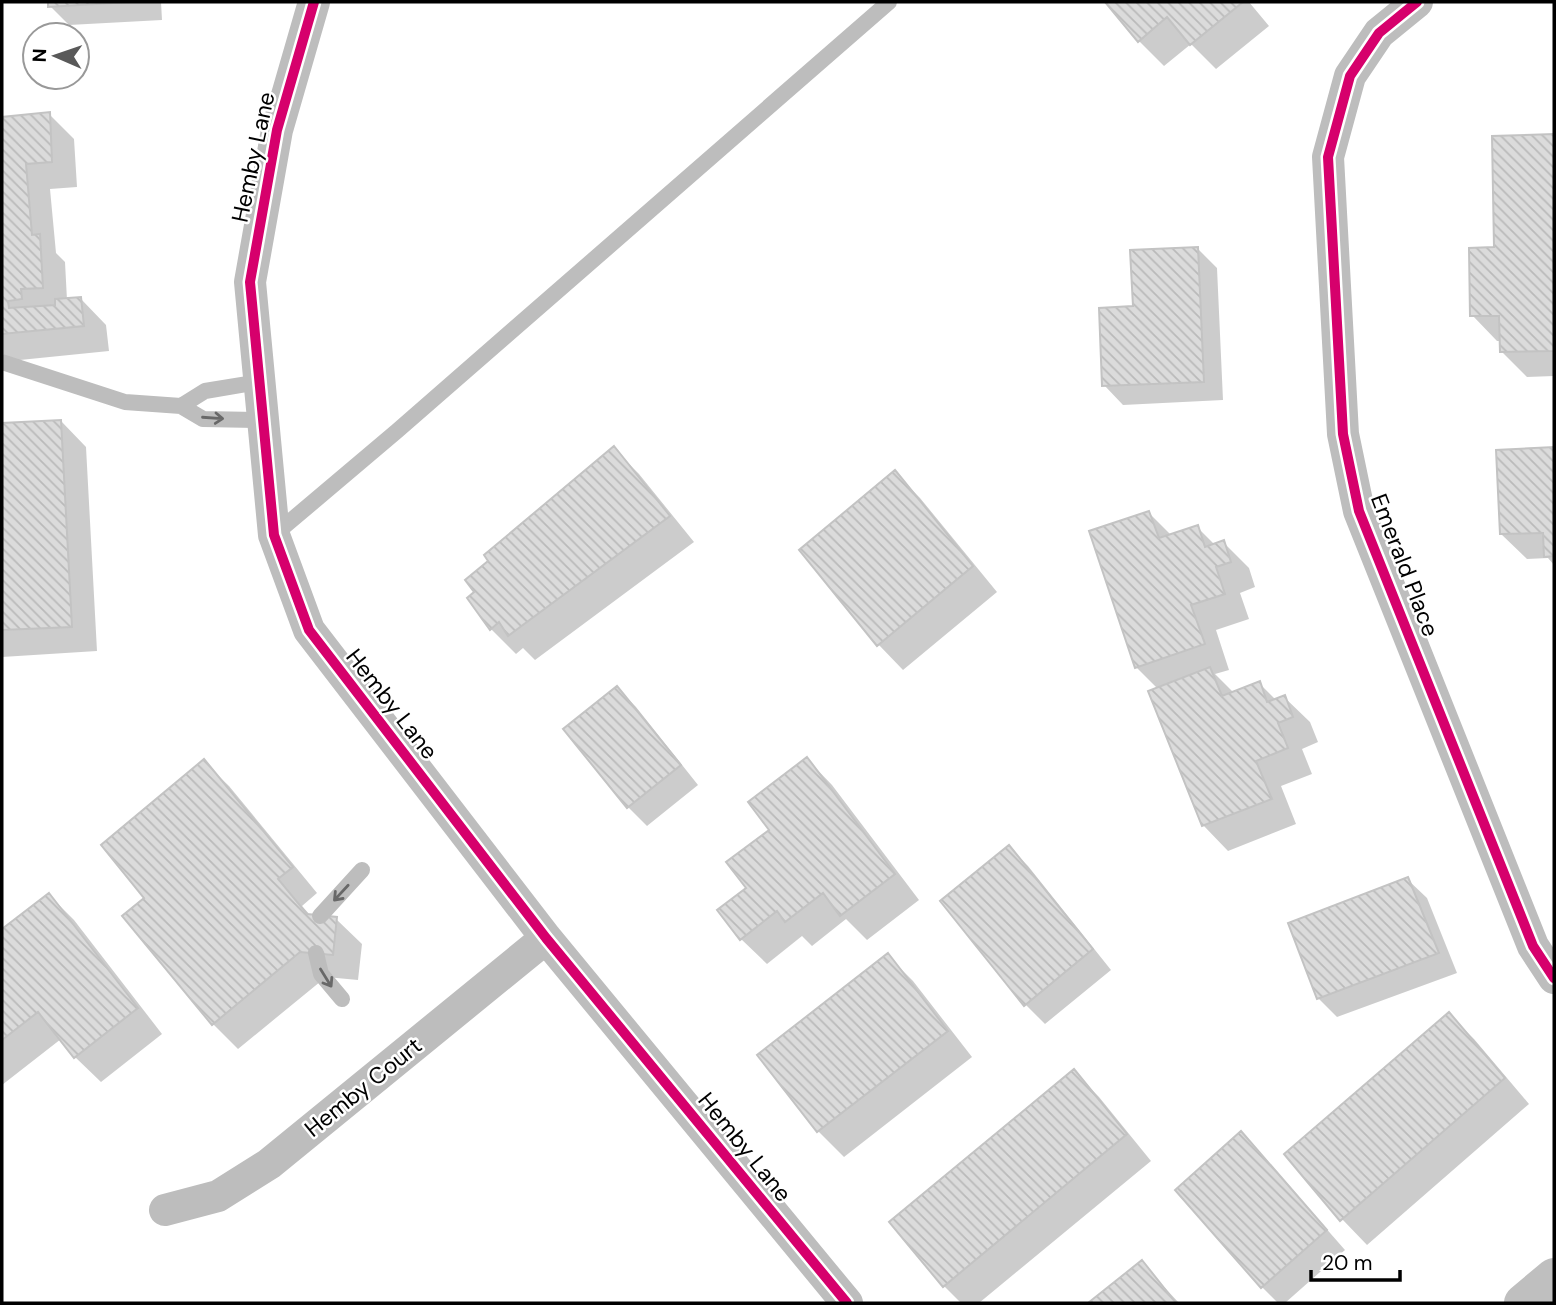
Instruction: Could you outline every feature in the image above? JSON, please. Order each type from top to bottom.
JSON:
[{"type":"main road","points":[[1523,1303],[1554,1277]]},
{"type":"street","name":"Hemby Lane","points":[[314,2],[278,130],[250,282],[274,535],[309,630],[546,938],[847,1303]]},
{"type":"street","name":"Emerald Place","points":[[1417,2],[1379,33],[1350,76],[1328,157],[1343,434],[1359,511],[1533,946],[1554,978]]},
{"type":"street","name":"Hemby Court","points":[[165,1210],[218,1196],[269,1164],[546,938]]},
{"type":"lane","points":[[274,535],[890,2]]},
{"type":"lane","points":[[2,362],[125,402],[181,406],[203,419],[262,420]]},
{"type":"lane","points":[[181,406],[205,391],[259,382]]},
{"type":"lane","points":[[320,916],[362,870]]},
{"type":"lane","points":[[316,953],[321,974],[342,999]]},
{"type":"building","points":[[48,2],[129,2],[48,7]]},
{"type":"building","points":[[1105,2],[1243,2],[1190,45],[1167,17],[1138,42]]},
{"type":"building","points":[[50,112],[52,162],[26,164],[32,235],[40,234],[43,288],[21,289],[22,299],[8,301],[9,308],[55,305],[55,299],[81,297],[84,326],[2,334],[2,117]]},
{"type":"building","points":[[1554,134],[1554,351],[1500,352],[1499,316],[1470,316],[1469,248],[1494,247],[1492,136]]},
{"type":"building","points":[[1198,247],[1204,382],[1102,386],[1099,308],[1133,306],[1130,250]]},
{"type":"building","points":[[61,420],[72,627],[2,630],[2,423]]},
{"type":"building","points":[[614,446],[670,516],[508,636],[499,622],[490,630],[467,598],[474,592],[465,580],[488,561],[484,555]]},
{"type":"building","points":[[1554,447],[1554,556],[1544,557],[1543,533],[1500,534],[1496,450]]},
{"type":"building","points":[[895,470],[973,566],[877,646],[799,550]]},
{"type":"building","points":[[1149,511],[1159,538],[1198,525],[1205,547],[1224,540],[1231,562],[1216,567],[1225,594],[1191,605],[1205,644],[1135,668],[1089,531]]},
{"type":"building","points":[[1210,667],[1222,696],[1260,681],[1267,702],[1285,695],[1293,717],[1278,723],[1288,748],[1256,761],[1272,799],[1202,826],[1148,691]]},
{"type":"building","points":[[617,686],[681,765],[627,808],[563,729]]},
{"type":"building","points":[[807,757],[895,874],[840,916],[823,893],[785,922],[777,911],[740,940],[717,910],[746,888],[726,862],[769,830],[748,802]]},
{"type":"building","points":[[204,759],[293,867],[278,879],[307,914],[337,917],[333,955],[300,952],[212,1025],[122,916],[144,898],[101,845]]},
{"type":"building","points":[[1009,845],[1093,949],[1024,1006],[940,901]]},
{"type":"building","points":[[1408,877],[1439,953],[1317,999],[1288,923]]},
{"type":"building","points":[[49,893],[138,1008],[74,1058],[38,1012],[2,1040],[2,929]]},
{"type":"building","points":[[888,953],[948,1031],[817,1132],[757,1055]]},
{"type":"building","points":[[1449,1012],[1505,1078],[1340,1221],[1284,1154]]},
{"type":"building","points":[[1074,1069],[1127,1134],[943,1287],[889,1222]]},
{"type":"building","points":[[1241,1131],[1327,1230],[1261,1288],[1175,1190]]},
{"type":"building","points":[[1142,1260],[1176,1303],[1088,1303]]},
{"type":"cycle path","points":[[314,2],[277,130],[250,282],[274,535],[309,630],[546,938],[847,1303]]},
{"type":"cycle path","points":[[1417,2],[1379,33],[1350,76],[1328,157],[1343,434],[1359,511],[1533,946],[1554,978]]}]
